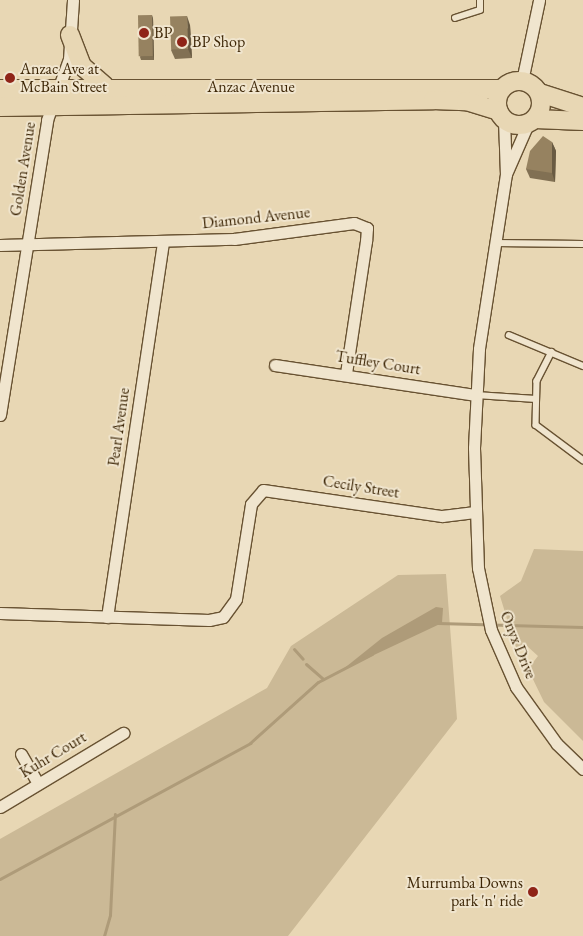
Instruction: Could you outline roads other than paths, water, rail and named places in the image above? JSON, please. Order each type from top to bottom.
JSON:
[{"type":"highway","points":[[70,35],[82,66],[105,86]]},
{"type":"highway","points":[[583,107],[540,93],[522,81],[502,89],[501,116],[532,121],[583,121]]},
{"type":"highway","name":"Anzac Avenue","points":[[0,89],[105,86],[502,89]]},
{"type":"highway","points":[[532,121],[540,111],[540,93]]},
{"type":"highway","name":"Anzac Avenue","points":[[0,107],[433,100],[466,101],[501,116]]},
{"type":"street","name":"Golden Avenue","points":[[0,415],[27,245],[52,106],[62,87],[73,0]]},
{"type":"street","points":[[522,81],[539,0]]},
{"type":"street","points":[[475,512],[476,395],[480,332],[506,174],[501,116]]},
{"type":"street","points":[[506,174],[532,121]]},
{"type":"street","name":"Diamond Avenue","points":[[0,245],[234,239],[354,223],[367,228],[346,374]]},
{"type":"street","name":"Pearl Avenue","points":[[107,617],[163,242]]},
{"type":"street","name":"Tuffley Court","points":[[275,365],[346,374],[476,395]]},
{"type":"street","name":"Cecily Street","points":[[0,614],[107,617],[224,617],[236,598],[251,504],[263,490],[442,516],[475,512]]},
{"type":"street","name":"Onyx Drive","points":[[475,512],[478,568],[503,660],[533,713],[583,769]]},
{"type":"street","name":"Kuhr Court","points":[[0,807],[123,733]]},
{"type":"street","points":[[21,754],[38,783]]},
{"type":"lane","points":[[455,18],[480,10],[480,0]]},
{"type":"lane","points":[[495,243],[583,244]]},
{"type":"lane","points":[[509,335],[583,366]]},
{"type":"lane","points":[[552,352],[537,381],[536,425],[583,460]]},
{"type":"lane","points":[[476,395],[536,399]]},
{"type":"waterway","points":[[438,623],[583,627]]},
{"type":"waterway","points":[[294,649],[303,659]]},
{"type":"waterway","points":[[0,879],[250,743],[318,682],[372,654]]},
{"type":"waterway","points":[[306,664],[323,679]]},
{"type":"waterway","points":[[104,936],[110,915],[115,814]]},
{"type":"place","name":"BP","points":[[144,33]]},
{"type":"place","name":"BP Shop","points":[[182,42]]},
{"type":"place","name":"Anzac Ave at McBain Street","points":[[10,78]]},
{"type":"place","name":"Murrumba Downs park 'n' ride","points":[[533,892]]}]
